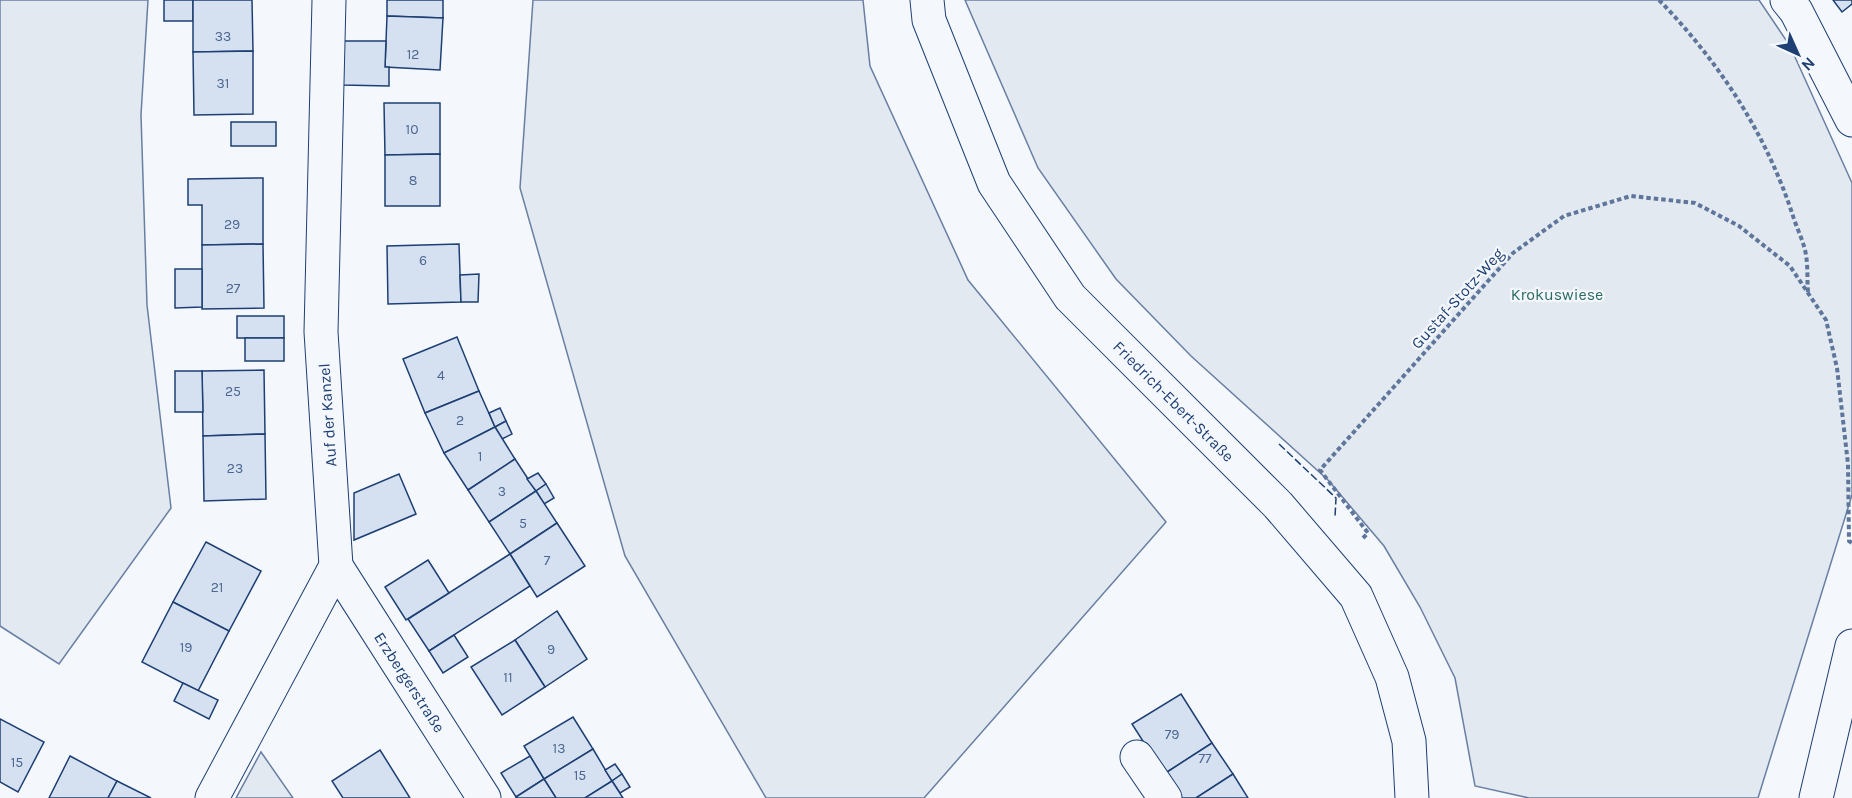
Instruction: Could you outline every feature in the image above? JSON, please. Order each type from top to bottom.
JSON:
[{"type":"street","name":"Auf der Kanzel","points":[[329,0],[321,332],[336,566]]},
{"type":"street","name":"Friedrich-Ebert-Straße","points":[[927,0],[929,20],[994,183],[1070,297],[1278,505],[1356,596],[1392,677],[1409,741],[1412,798]]},
{"type":"street","points":[[1787,0],[1797,11],[1852,120]]},
{"type":"street","points":[[212,798],[336,566]]},
{"type":"street","name":"Erzbergerstraße","points":[[336,566],[484,798]]},
{"type":"street","points":[[1816,798],[1852,646]]},
{"type":"street","points":[[1137,757],[1165,798]]},
{"type":"path","points":[[1659,0],[1694,36],[1734,90],[1766,150],[1788,199],[1806,254],[1808,292]]},
{"type":"path","name":"Gustaf-Stotz-Weg","points":[[1330,566],[1368,533],[1320,470],[1513,253],[1564,216],[1631,196],[1695,203],[1739,226],[1790,266],[1826,320],[1837,368],[1848,464],[1849,541],[1852,543]]},
{"type":"green space","points":[[0,0],[148,0],[141,115],[147,305],[171,508],[59,664],[0,626]]},
{"type":"green space","points":[[533,0],[863,0],[870,66],[968,280],[1166,522],[924,798],[766,798],[625,556],[520,188]]},
{"type":"green space","name":"Krokuswiese","points":[[965,0],[1759,0],[1790,46],[1852,183],[1852,495],[1758,798],[1529,798],[1475,786],[1455,678],[1420,607],[1384,546],[1328,480],[1191,356],[1116,279],[1038,168]]},
{"type":"green space","points":[[261,752],[293,798],[236,798]]},
{"type":"building","points":[[164,0],[193,0],[193,21],[164,21]]},
{"type":"building","points":[[193,0],[252,0],[253,51],[193,52]]},
{"type":"building","points":[[387,0],[443,0],[443,18],[387,16]]},
{"type":"building","points":[[1833,0],[1852,0],[1852,4],[1842,12]]},
{"type":"building","points":[[387,16],[443,18],[440,70],[385,67]]},
{"type":"building","points":[[342,41],[386,41],[385,67],[389,67],[389,86],[342,85]]},
{"type":"building","points":[[253,51],[253,114],[194,115],[193,52]]},
{"type":"building","points":[[384,103],[440,103],[440,154],[385,155]]},
{"type":"building","points":[[231,122],[276,122],[276,146],[231,146]]},
{"type":"building","points":[[440,154],[440,206],[385,206],[385,155]]},
{"type":"building","points":[[263,178],[263,244],[202,245],[202,205],[188,205],[188,179]]},
{"type":"building","points":[[263,244],[264,308],[202,309],[202,245]]},
{"type":"building","points":[[459,244],[461,302],[388,304],[387,246]]},
{"type":"building","points":[[175,269],[202,269],[202,307],[175,308]]},
{"type":"building","points":[[479,274],[478,302],[461,302],[460,275]]},
{"type":"building","points":[[237,316],[284,316],[284,338],[237,338]]},
{"type":"building","points":[[457,337],[479,391],[425,413],[403,359]]},
{"type":"building","points":[[245,338],[284,338],[284,361],[245,361]]},
{"type":"building","points":[[264,370],[265,434],[203,436],[202,371]]},
{"type":"building","points":[[175,371],[202,371],[203,412],[175,412]]},
{"type":"building","points":[[479,391],[495,427],[444,453],[425,413]]},
{"type":"building","points":[[500,408],[506,421],[495,427],[489,413]]},
{"type":"building","points":[[506,421],[512,434],[502,439],[495,427]]},
{"type":"building","points":[[495,427],[515,459],[468,490],[444,453]]},
{"type":"building","points":[[265,434],[266,499],[204,501],[203,436]]},
{"type":"building","points":[[515,459],[536,491],[489,522],[468,490]]},
{"type":"building","points":[[538,473],[546,484],[536,491],[527,479]]},
{"type":"building","points":[[399,474],[416,514],[354,540],[354,493]]},
{"type":"building","points":[[546,484],[554,498],[544,504],[536,491]]},
{"type":"building","points":[[536,491],[557,523],[510,554],[489,522]]},
{"type":"building","points":[[557,523],[585,566],[537,597],[510,554]]},
{"type":"building","points":[[206,542],[261,571],[229,631],[173,602]]},
{"type":"building","points":[[510,554],[530,586],[429,651],[408,619]]},
{"type":"building","points":[[428,560],[449,593],[406,620],[385,587]]},
{"type":"building","points":[[173,602],[229,631],[198,691],[142,662]]},
{"type":"building","points":[[557,611],[587,659],[545,687],[515,640]]},
{"type":"building","points":[[454,635],[468,657],[443,673],[429,651]]},
{"type":"building","points":[[515,640],[545,687],[502,715],[471,667]]},
{"type":"building","points":[[183,683],[218,700],[209,719],[174,701]]},
{"type":"building","points":[[1181,694],[1212,743],[1164,774],[1132,724]]},
{"type":"building","points":[[573,717],[593,749],[544,779],[524,746]]},
{"type":"building","points":[[0,719],[44,742],[18,792],[0,782]]},
{"type":"building","points":[[1212,743],[1233,774],[1196,798],[1179,798],[1164,774]]},
{"type":"building","points":[[593,749],[612,781],[585,798],[556,798],[544,779]]},
{"type":"building","points":[[380,750],[410,798],[343,798],[332,781]]},
{"type":"building","points":[[70,756],[117,781],[108,798],[49,798]]},
{"type":"building","points":[[530,756],[544,779],[516,797],[501,773]]},
{"type":"building","points":[[615,764],[622,774],[612,781],[605,770]]},
{"type":"building","points":[[622,774],[630,787],[620,793],[612,781]]},
{"type":"building","points":[[1233,774],[1248,798],[1196,798]]},
{"type":"building","points":[[544,779],[556,798],[516,798],[516,797]]},
{"type":"building","points":[[117,781],[151,798],[108,798]]},
{"type":"building","points":[[612,781],[623,798],[585,798]]},
{"type":"fence","points":[[1279,444],[1336,498],[1335,517]]}]
